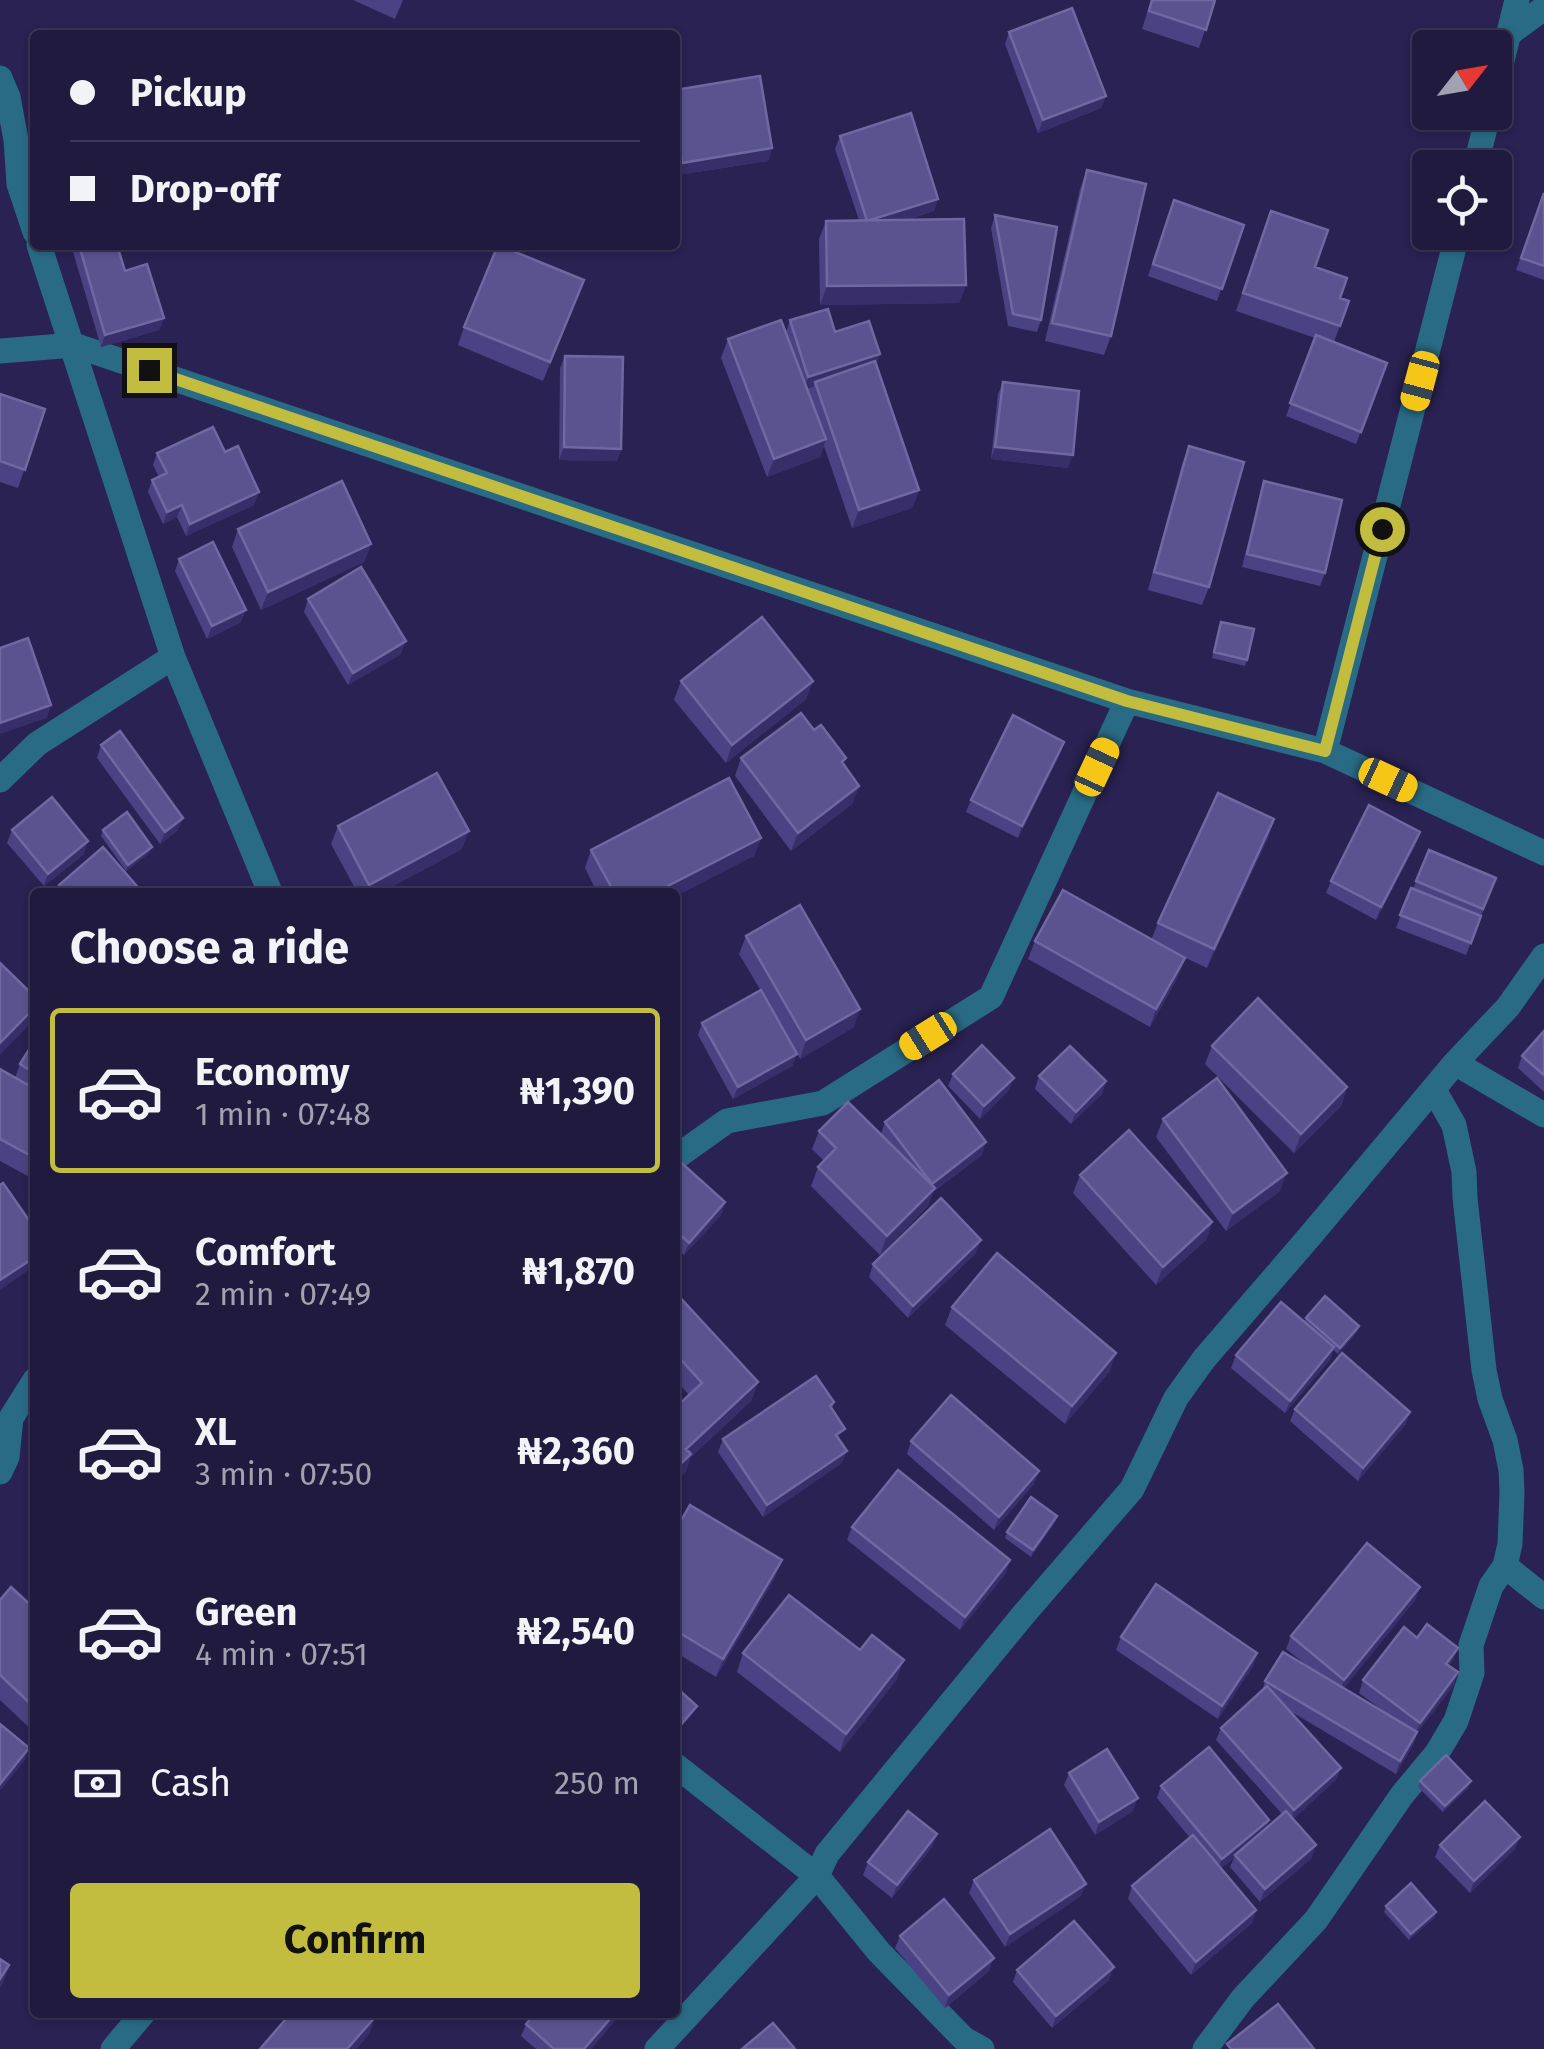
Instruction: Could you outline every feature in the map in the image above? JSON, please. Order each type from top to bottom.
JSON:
[{"type":"street","points":[[1511,30],[1518,0]]},
{"type":"street","points":[[1512,32],[1544,8]]},
{"type":"street","points":[[0,78],[16,140],[9,192],[30,224]]},
{"type":"street","points":[[42,250],[173,657],[268,888]]},
{"type":"street","points":[[1325,751],[1453,250]]},
{"type":"street","points":[[0,351],[74,344],[1127,701],[1325,751],[1544,853]]},
{"type":"street","points":[[0,780],[37,744],[173,657]]},
{"type":"street","points":[[680,1154],[727,1121],[823,1103],[991,996],[1127,701]]},
{"type":"street","points":[[657,2049],[816,1876],[827,1854],[1132,1488],[1176,1398],[1204,1358],[1454,1063],[1508,1007],[1544,956]]},
{"type":"street","points":[[1454,1063],[1544,1114]]},
{"type":"street","points":[[1205,2049],[1243,1998],[1316,1920],[1402,1796],[1437,1753],[1456,1721],[1472,1673],[1470,1645],[1491,1586],[1505,1566],[1510,1544],[1511,1470],[1484,1370],[1460,1148],[1454,1124],[1434,1090]]},
{"type":"street","points":[[0,1472],[7,1457],[11,1418],[30,1388]]},
{"type":"street","points":[[1505,1566],[1544,1597]]},
{"type":"street","points":[[680,1769],[816,1876],[902,1976],[964,2040],[982,2049]]},
{"type":"street","points":[[113,2049],[139,2018]]},
{"type":"building","points":[[1152,0],[1215,0],[1206,30],[1149,11]]},
{"type":"building","points":[[1072,8],[1106,96],[1043,120],[1009,32]]},
{"type":"building","points":[[760,76],[772,148],[682,163],[680,89]]},
{"type":"building","points":[[911,113],[938,199],[867,221],[840,136]]},
{"type":"building","points":[[1087,170],[1146,184],[1111,336],[1052,323]]},
{"type":"building","points":[[1544,193],[1544,266],[1521,258]]},
{"type":"building","points":[[1174,200],[1244,225],[1222,289],[1153,264]]},
{"type":"building","points":[[1271,211],[1328,230],[1315,267],[1347,278],[1340,298],[1349,301],[1340,326],[1243,293]]},
{"type":"building","points":[[995,215],[1057,227],[1041,320],[1013,314]]},
{"type":"building","points":[[964,219],[966,285],[827,286],[826,221]]},
{"type":"building","points":[[80,250],[119,250],[125,271],[147,264],[164,318],[105,335]]},
{"type":"building","points":[[496,250],[510,250],[584,280],[550,362],[464,327]]},
{"type":"building","points":[[828,309],[835,332],[869,321],[880,354],[808,377],[790,320]]},
{"type":"building","points":[[781,320],[826,439],[774,459],[728,339]]},
{"type":"building","points":[[1316,335],[1387,363],[1361,432],[1290,403]]},
{"type":"building","points":[[565,356],[623,357],[621,449],[564,447]]},
{"type":"building","points":[[875,361],[919,490],[859,510],[815,382]]},
{"type":"building","points":[[1003,382],[1079,391],[1073,455],[995,447]]},
{"type":"building","points":[[0,394],[45,409],[25,470],[0,461]]},
{"type":"building","points":[[213,427],[225,452],[238,446],[259,492],[190,524],[182,505],[167,512],[152,480],[167,473],[157,453]]},
{"type":"building","points":[[1189,446],[1244,462],[1209,587],[1154,572]]},
{"type":"building","points":[[342,481],[371,544],[268,592],[238,529]]},
{"type":"building","points":[[1264,481],[1342,500],[1325,573],[1247,554]]},
{"type":"building","points":[[213,542],[246,610],[212,626],[179,559]]},
{"type":"building","points":[[361,567],[406,641],[353,673],[308,599]]},
{"type":"building","points":[[762,617],[813,681],[732,745],[681,681]]},
{"type":"building","points":[[1221,622],[1254,629],[1247,660],[1214,652]]},
{"type":"building","points":[[28,638],[51,705],[0,723],[0,648]]},
{"type":"building","points":[[801,713],[814,730],[821,725],[846,758],[842,762],[859,786],[798,833],[741,758]]},
{"type":"building","points":[[1013,715],[1064,742],[1022,826],[971,800]]},
{"type":"building","points":[[120,731],[183,818],[165,832],[101,745]]},
{"type":"building","points":[[437,773],[469,831],[369,885],[338,826]]},
{"type":"building","points":[[729,778],[761,838],[664,888],[612,888],[591,850]]},
{"type":"building","points":[[1218,793],[1274,819],[1214,949],[1158,923]]},
{"type":"building","points":[[52,797],[88,841],[48,874],[12,830]]},
{"type":"building","points":[[1369,805],[1420,832],[1381,907],[1331,881]]},
{"type":"building","points":[[127,812],[152,847],[128,865],[103,830]]},
{"type":"building","points":[[103,847],[139,888],[62,888],[59,885]]},
{"type":"building","points":[[1429,850],[1496,878],[1483,909],[1416,881]]},
{"type":"building","points":[[1411,888],[1481,916],[1471,943],[1400,915]]},
{"type":"building","points":[[1063,890],[1185,958],[1156,1009],[1035,941]]},
{"type":"building","points":[[800,905],[860,1009],[806,1040],[746,936]]},
{"type":"building","points":[[0,963],[30,992],[30,1012],[0,1043]]},
{"type":"building","points":[[761,990],[797,1054],[738,1087],[702,1023]]},
{"type":"building","points":[[1258,998],[1347,1087],[1301,1134],[1212,1046]]},
{"type":"building","points":[[1544,1031],[1544,1075],[1522,1056]]},
{"type":"building","points":[[982,1045],[1014,1078],[984,1106],[953,1074]]},
{"type":"building","points":[[1070,1046],[1106,1081],[1076,1112],[1039,1076]]},
{"type":"building","points":[[30,1048],[30,1071],[20,1064]]},
{"type":"building","points":[[0,1069],[30,1086],[30,1155],[0,1139]]},
{"type":"building","points":[[1217,1078],[1287,1173],[1233,1213],[1163,1119]]},
{"type":"building","points":[[939,1080],[986,1142],[932,1184],[885,1122]]},
{"type":"building","points":[[848,1102],[935,1188],[887,1236],[818,1167],[836,1148],[819,1131]]},
{"type":"building","points":[[1129,1130],[1212,1222],[1163,1267],[1080,1175]]},
{"type":"building","points":[[680,1162],[725,1202],[689,1243],[680,1235]]},
{"type":"building","points":[[3,1183],[30,1222],[30,1260],[0,1280]]},
{"type":"building","points":[[941,1198],[981,1240],[913,1306],[873,1264]]},
{"type":"building","points":[[997,1253],[1116,1353],[1072,1406],[952,1307]]},
{"type":"building","points":[[1325,1296],[1359,1326],[1340,1348],[1306,1318]]},
{"type":"building","points":[[680,1297],[758,1382],[686,1449],[691,1454],[680,1464],[680,1403],[702,1383],[680,1359]]},
{"type":"building","points":[[1281,1302],[1334,1347],[1290,1401],[1236,1355]]},
{"type":"building","points":[[1342,1353],[1410,1412],[1363,1468],[1295,1409]]},
{"type":"building","points":[[816,1376],[834,1402],[830,1406],[845,1429],[836,1435],[847,1451],[767,1505],[723,1439]]},
{"type":"building","points":[[951,1395],[1039,1471],[999,1517],[911,1441]]},
{"type":"building","points":[[898,1470],[1010,1560],[965,1617],[852,1527]]},
{"type":"building","points":[[1031,1497],[1057,1516],[1033,1550],[1007,1532]]},
{"type":"building","points":[[690,1505],[782,1560],[723,1659],[680,1633],[680,1522]]},
{"type":"building","points":[[1367,1543],[1420,1587],[1344,1680],[1291,1636]]},
{"type":"building","points":[[1156,1584],[1257,1653],[1222,1706],[1121,1637]]},
{"type":"building","points":[[11,1587],[30,1604],[30,1703],[0,1675],[0,1600]]},
{"type":"building","points":[[789,1595],[860,1650],[872,1635],[904,1660],[846,1734],[743,1653]]},
{"type":"building","points":[[1427,1624],[1458,1648],[1446,1664],[1458,1672],[1420,1723],[1363,1680],[1404,1627],[1417,1638]]},
{"type":"building","points":[[1283,1652],[1417,1732],[1400,1761],[1265,1681]]},
{"type":"building","points":[[1267,1686],[1341,1768],[1294,1810],[1221,1728]]},
{"type":"building","points":[[680,1691],[697,1706],[680,1726]]},
{"type":"building","points":[[0,1724],[29,1748],[0,1784]]},
{"type":"building","points":[[1209,1747],[1269,1820],[1222,1859],[1161,1786]]},
{"type":"building","points":[[1107,1749],[1138,1798],[1099,1822],[1069,1773]]},
{"type":"building","points":[[1446,1755],[1471,1781],[1445,1806],[1420,1781]]},
{"type":"building","points":[[1485,1801],[1520,1837],[1474,1881],[1440,1845]]},
{"type":"building","points":[[908,1811],[937,1834],[897,1885],[868,1862]]},
{"type":"building","points":[[1286,1811],[1316,1845],[1265,1889],[1235,1855]]},
{"type":"building","points":[[1050,1829],[1086,1884],[1010,1934],[974,1880]]},
{"type":"building","points":[[1193,1835],[1256,1910],[1196,1962],[1132,1886]]},
{"type":"building","points":[[1411,1883],[1436,1912],[1411,1934],[1386,1906]]},
{"type":"building","points":[[944,1899],[994,1958],[949,1995],[900,1936]]},
{"type":"building","points":[[1074,1921],[1114,1967],[1056,2016],[1017,1970]]},
{"type":"building","points":[[0,1959],[9,1965],[0,1979]]},
{"type":"building","points":[[1278,2004],[1314,2049],[1231,2049],[1227,2044]]},
{"type":"building","points":[[287,2018],[374,2018],[347,2049],[260,2049]]},
{"type":"building","points":[[531,2018],[611,2018],[584,2049],[554,2049],[526,2024]]},
{"type":"building","points":[[773,2023],[795,2049],[742,2049]]},
{"type":"route","points":[[149,370],[1127,701],[1325,751],[1382,529]]}]
